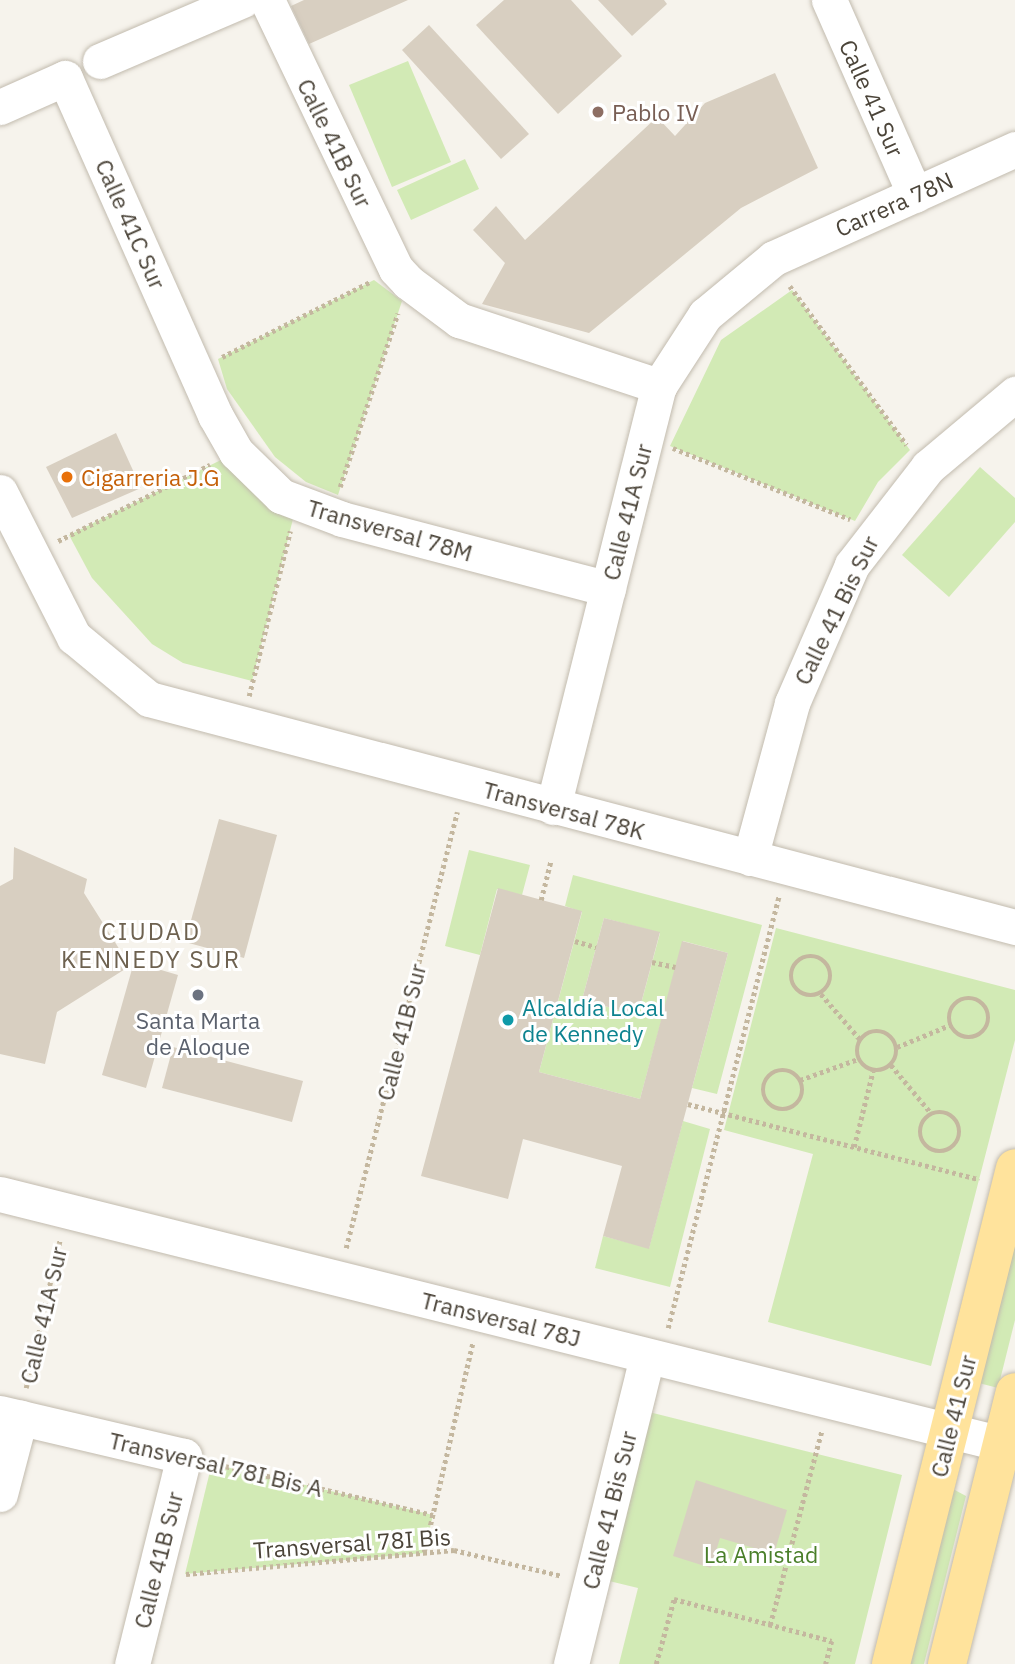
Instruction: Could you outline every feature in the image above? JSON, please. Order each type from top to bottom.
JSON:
[{"type":"main road","name":"Calle 41 Sur","points":[[891,1664],[949,1431],[1003,1175]]},
{"type":"main road","points":[[947,1664],[1009,1446],[1015,1392]]},
{"type":"street","points":[[100,61],[242,0]]},
{"type":"street","name":"Calle 41B Sur","points":[[267,0],[402,275]]},
{"type":"street","name":"Calle 41 Sur","points":[[829,0],[915,195]]},
{"type":"street","name":"Calle 41C Sur","points":[[0,107],[65,78],[196,371]]},
{"type":"street","name":"Carrera 78N","points":[[774,258],[1015,149]]},
{"type":"street","name":"Calle 41A Sur","points":[[553,807],[659,387],[705,315],[774,258]]},
{"type":"street","points":[[402,275],[459,320],[659,387]]},
{"type":"street","name":"Transversal 78M","points":[[196,371],[236,452],[257,477],[297,503],[331,516],[608,589]]},
{"type":"street","name":"Calle 41 Bis Sur","points":[[750,858],[792,703],[875,529],[928,467],[1015,394]]},
{"type":"street","name":"Transversal 78K","points":[[0,492],[28,556],[74,637],[119,679],[175,709],[1015,927]]},
{"type":"street","name":"Transversal 78J","points":[[0,1194],[1009,1446]]},
{"type":"street","name":"Calle 41 Bis Sur","points":[[571,1664],[654,1357]]},
{"type":"street","points":[[0,1494],[10,1416]]},
{"type":"street","name":"Transversal 78I Bis A","points":[[10,1416],[184,1456]]},
{"type":"street","name":"Calle 41B Sur","points":[[132,1664],[184,1456]]},
{"type":"path","points":[[774,258],[928,467]]},
{"type":"path","points":[[196,371],[402,275]]},
{"type":"path","points":[[331,516],[402,275]]},
{"type":"path","points":[[646,438],[875,529]]},
{"type":"path","points":[[28,556],[236,452]]},
{"type":"path","points":[[241,726],[297,503]]},
{"type":"path","name":"Calle 41B Sur","points":[[338,1279],[464,784]]},
{"type":"path","points":[[541,900],[551,860]]},
{"type":"path","points":[[654,1357],[723,1113],[786,868]]},
{"type":"path","points":[[575,941],[596,947]]},
{"type":"path","points":[[821,994],[832,978],[829,965],[806,956],[792,970],[793,983],[801,993],[821,994],[860,1039],[858,1059]]},
{"type":"path","points":[[652,962],[676,967]]},
{"type":"path","points":[[963,998],[986,1007],[989,1020],[978,1036],[958,1035],[950,1025],[950,1012],[963,998]]},
{"type":"path","points":[[891,1065],[897,1047],[950,1025]]},
{"type":"path","points":[[860,1039],[884,1033],[897,1047]]},
{"type":"path","points":[[858,1059],[873,1071]]},
{"type":"path","points":[[800,1080],[801,1099],[792,1108],[772,1107],[764,1097],[763,1084],[777,1070],[800,1080],[858,1059]]},
{"type":"path","points":[[873,1071],[891,1065]]},
{"type":"path","points":[[891,1065],[932,1114]]},
{"type":"path","points":[[854,1147],[873,1071]]},
{"type":"path","points":[[688,1104],[854,1147],[1003,1175]]},
{"type":"path","points":[[947,1113],[957,1122],[960,1135],[949,1150],[936,1152],[921,1139],[920,1126],[932,1114],[947,1113]]},
{"type":"path","name":"Calle 41A Sur","points":[[10,1416],[67,1211]]},
{"type":"path","points":[[424,1553],[480,1314]]},
{"type":"path","points":[[770,1625],[830,1402]]},
{"type":"path","name":"Transversal 78I Bis A","points":[[184,1456],[433,1515]]},
{"type":"path","name":"Transversal 78I Bis","points":[[154,1577],[454,1550],[591,1583]]},
{"type":"path","points":[[656,1664],[674,1599],[832,1642],[826,1664]]},
{"type":"green space","points":[[408,61],[451,162],[392,187],[349,85]]},
{"type":"green space","points":[[465,159],[479,189],[411,220],[397,190]]},
{"type":"green space","points":[[374,280],[402,301],[338,495],[306,482],[275,457],[227,389],[218,359]]},
{"type":"green space","points":[[792,290],[910,450],[878,482],[855,521],[670,446],[721,340]]},
{"type":"green space","points":[[225,458],[294,515],[252,681],[183,663],[152,644],[92,578],[69,535]]},
{"type":"green space","points":[[980,467],[1015,498],[1015,522],[949,597],[902,555]]},
{"type":"green space","points":[[469,850],[530,865],[522,895],[497,889],[480,955],[445,946]]},
{"type":"green space","points":[[573,875],[762,925],[717,1094],[692,1088],[728,953],[683,941],[640,1099],[539,1072],[582,912],[565,906]],"holes":[[[604,918],[660,933],[638,1015],[582,1000]]]},
{"type":"green space","points":[[776,928],[1015,990],[1015,1040],[931,1366],[768,1322],[813,1154],[724,1130]]},
{"type":"green space","points":[[683,1121],[710,1129],[670,1287],[595,1268],[603,1236],[649,1248]]},
{"type":"green space","points":[[1015,1221],[1015,1320],[998,1388],[975,1382]]},
{"type":"green space","name":"La Amistad","points":[[649,1412],[902,1475],[855,1664],[619,1664],[638,1588],[605,1580]]},
{"type":"green space","points":[[212,1463],[433,1515],[424,1553],[185,1574]]},
{"type":"green space","points":[[951,1488],[966,1496],[924,1664],[907,1664]]},
{"type":"building","points":[[304,0],[408,0],[309,44],[291,6]]},
{"type":"building","points":[[504,0],[571,0],[622,56],[558,114],[476,25]]},
{"type":"building","points":[[598,0],[664,0],[667,4],[632,36]]},
{"type":"building","points":[[429,25],[529,134],[501,159],[402,50]]},
{"type":"building","points":[[775,73],[818,168],[741,208],[589,333],[482,304],[505,263],[473,230],[496,206],[525,240],[657,117],[675,136],[705,103]]},
{"type":"building","points":[[116,433],[141,488],[72,518],[46,467]]},
{"type":"building","points":[[219,819],[277,835],[244,958],[185,942]]},
{"type":"building","points":[[14,847],[87,879],[84,893],[130,966],[57,1012],[45,1064],[0,1054],[0,886],[13,879]]},
{"type":"building","name":"Alcaldía Local de Kennedy","points":[[498,888],[582,911],[539,1072],[640,1099],[682,941],[728,953],[649,1249],[603,1236],[622,1166],[523,1139],[508,1199],[421,1176]]},
{"type":"building","name":"Alcaldía Local de Kennedy","points":[[604,918],[660,932],[638,1015],[582,1000]]},
{"type":"building","points":[[134,962],[178,975],[146,1088],[102,1075]]},
{"type":"building","points":[[173,1047],[303,1081],[292,1122],[162,1088]]},
{"type":"building","points":[[696,1480],[787,1510],[774,1554],[720,1538],[711,1568],[673,1556]]},
{"type":"place","name":"Pablo IV","points":[[598,112]]},
{"type":"place","name":"Cigarreria J.G","points":[[67,477]]},
{"type":"place","name":"Santa Marta de Aloque","points":[[198,995]]},
{"type":"place","name":"Alcaldía Local de Kennedy","points":[[508,1020]]},
{"type":"district","name":"CIUDAD KENNEDY SUR","points":[[151,946]]}]
